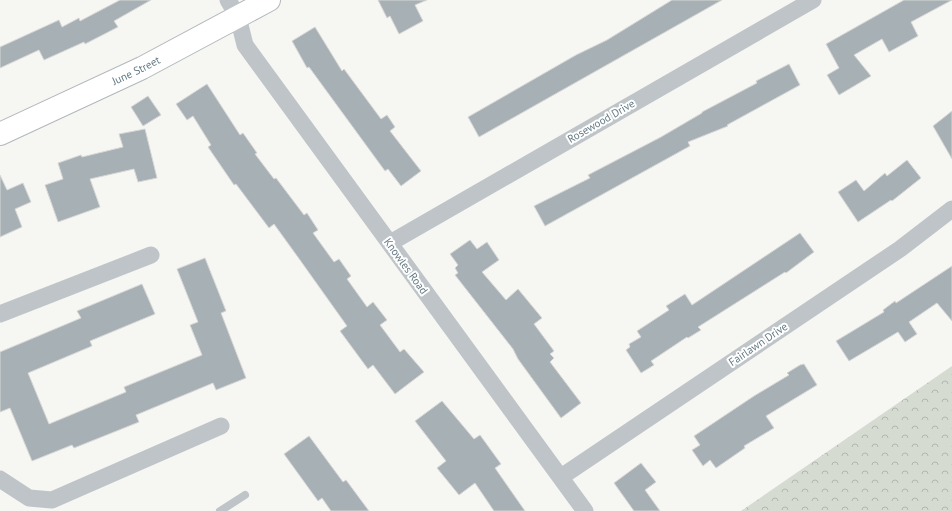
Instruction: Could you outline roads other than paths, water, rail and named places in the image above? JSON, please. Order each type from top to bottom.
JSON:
[{"type":"street","name":"June Street","points":[[0,134],[142,68],[233,9],[269,0]]},
{"type":"street","name":"Rosewood Drive","points":[[390,242],[813,0]]},
{"type":"street","name":"Knowles Road","points":[[233,9],[245,46],[390,242],[585,511]]},
{"type":"street","name":"Fairlawn Drive","points":[[560,477],[900,249],[952,209]]},
{"type":"street","points":[[0,314],[151,255]]},
{"type":"street","points":[[0,480],[29,498],[52,500],[221,426]]},
{"type":"lane","points":[[220,511],[245,495]]}]
